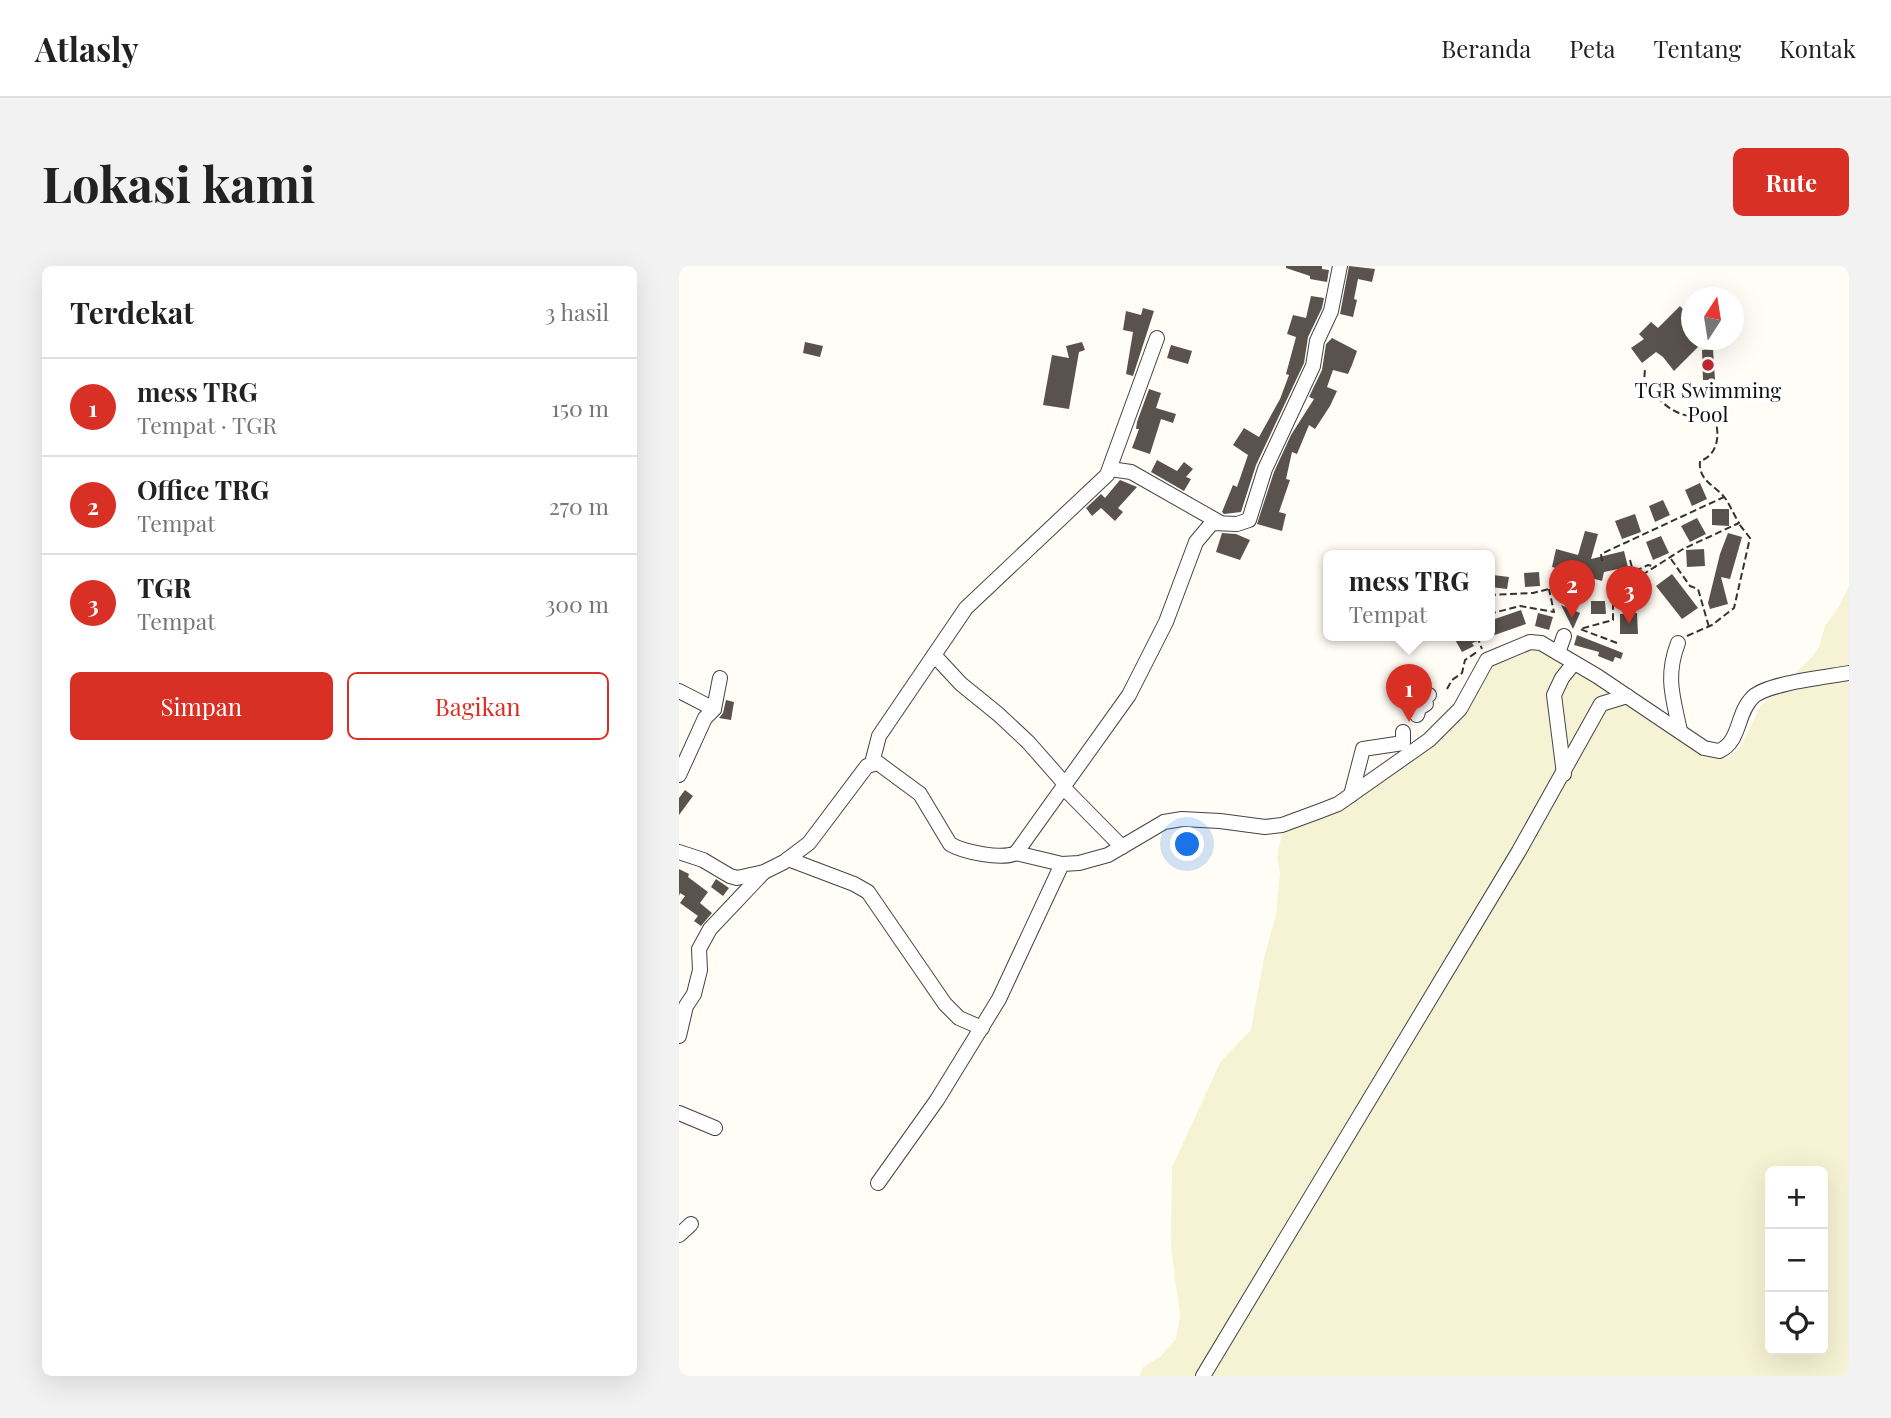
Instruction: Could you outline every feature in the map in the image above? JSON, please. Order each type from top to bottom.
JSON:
[{"type":"street","points":[[1016,853],[1129,695],[1166,622],[1196,542],[1212,523],[1243,523],[1252,515],[1265,469],[1313,366],[1317,341],[1331,311],[1340,266]]},
{"type":"street","points":[[873,763],[879,736],[966,608],[1101,482],[1110,469],[1157,338]]},
{"type":"street","points":[[1110,469],[1131,472],[1219,522]]},
{"type":"street","points":[[1558,653],[1564,636]]},
{"type":"street","points":[[679,852],[703,860],[737,878],[764,872],[809,843],[867,766],[873,763],[885,767],[920,794],[945,837],[957,848],[1001,856],[1016,853],[1062,864],[1079,863],[1108,855],[1164,822],[1195,820],[1265,827],[1296,820],[1338,804],[1429,740],[1460,709],[1487,660],[1530,642],[1541,643],[1558,653],[1704,748],[1719,751],[1732,743],[1746,706],[1760,692],[1776,686],[1849,673]]},
{"type":"street","points":[[1678,643],[1671,662],[1670,677],[1680,732]]},
{"type":"street","points":[[934,655],[961,684],[999,714],[1028,742],[1122,847]]},
{"type":"street","points":[[1564,774],[1554,695],[1562,678],[1574,663]]},
{"type":"street","points":[[679,775],[705,718],[714,709],[720,678]]},
{"type":"street","points":[[679,691],[714,709]]},
{"type":"street","points":[[1417,715],[1419,708],[1426,704],[1422,696],[1429,695]]},
{"type":"street","points":[[1203,1376],[1564,774],[1601,704],[1627,696]]},
{"type":"street","points":[[1351,795],[1363,749],[1403,743],[1403,732]]},
{"type":"street","points":[[788,859],[868,892],[945,1004],[959,1017],[982,1028]]},
{"type":"street","points":[[878,1183],[937,1100],[999,999],[1062,864]]},
{"type":"street","points":[[679,1036],[682,1005],[694,994],[699,970],[699,949],[710,929],[764,872]]},
{"type":"street","points":[[679,1113],[715,1128]]},
{"type":"street","points":[[679,1235],[691,1224]]},
{"type":"path","points":[[1645,369],[1644,382],[1670,410],[1693,418],[1713,416],[1718,426],[1716,445],[1712,455],[1700,461],[1699,467],[1709,485],[1724,497],[1750,538],[1734,608],[1709,627],[1690,633],[1678,643]]},
{"type":"path","points":[[1602,561],[1601,554],[1724,497]]},
{"type":"path","points":[[1642,575],[1683,549],[1739,523]]},
{"type":"path","points":[[1670,558],[1690,586],[1698,589],[1709,627]]},
{"type":"path","points":[[1630,560],[1634,572]]},
{"type":"path","points":[[1617,643],[1580,629],[1613,620],[1613,582],[1648,565],[1657,567]]},
{"type":"path","points":[[1495,594],[1504,596],[1549,589],[1568,579]]},
{"type":"path","points":[[1495,612],[1520,606],[1554,612],[1549,589]]},
{"type":"path","points":[[1447,689],[1452,680],[1462,673],[1465,660],[1482,648],[1479,641]]},
{"type":"shaded area","points":[[1849,585],[1849,1376],[1140,1376],[1143,1367],[1161,1356],[1176,1339],[1180,1315],[1171,1248],[1172,1167],[1221,1061],[1251,1030],[1264,958],[1276,915],[1280,872],[1277,858],[1283,829],[1431,743],[1489,663],[1535,646],[1710,754],[1728,758],[1742,745],[1760,707],[1812,657],[1819,647],[1825,626],[1840,605]]},
{"type":"building","points":[[1286,266],[1322,266],[1322,269],[1329,270],[1327,282],[1310,279],[1310,276]]},
{"type":"building","points":[[1349,266],[1375,269],[1372,282],[1358,279],[1353,317],[1340,314]]},
{"type":"building","points":[[1311,296],[1324,298],[1308,337],[1304,363],[1256,465],[1241,512],[1224,514],[1222,512],[1233,485],[1237,487],[1248,455],[1233,445],[1244,428],[1259,437],[1280,399],[1289,375],[1286,374],[1296,337],[1287,334],[1293,315],[1306,318]]},
{"type":"building","points":[[1680,306],[1681,350],[1695,350],[1674,371],[1656,352],[1642,363],[1631,348],[1644,339],[1639,334],[1651,322],[1658,328]]},
{"type":"building","points":[[1143,308],[1154,311],[1133,376],[1126,374],[1133,332],[1123,330],[1126,311],[1141,315]]},
{"type":"building","points":[[1332,338],[1357,351],[1352,365],[1348,374],[1333,370],[1327,387],[1337,391],[1330,406],[1315,429],[1309,425],[1297,454],[1292,452],[1286,479],[1290,480],[1279,512],[1286,514],[1282,531],[1257,524],[1274,472],[1291,435],[1314,399],[1309,397],[1322,370],[1326,344]]},
{"type":"building","points":[[805,342],[823,346],[820,357],[803,353]]},
{"type":"building","points":[[1082,342],[1085,350],[1079,352],[1069,409],[1043,405],[1052,355],[1069,358],[1066,346]]},
{"type":"building","points":[[1171,345],[1192,351],[1188,364],[1167,358]]},
{"type":"building","name":"TGR Swimming Pool","points":[[1702,350],[1713,350],[1715,380],[1703,380]]},
{"type":"building","points":[[1149,389],[1161,393],[1156,408],[1176,414],[1173,423],[1161,419],[1150,454],[1132,448],[1139,429],[1136,429],[1137,422]]},
{"type":"building","points":[[1157,460],[1177,471],[1184,462],[1193,469],[1186,477],[1191,479],[1184,491],[1151,472]]},
{"type":"building","points":[[1120,480],[1137,487],[1118,508],[1123,512],[1115,521],[1101,508],[1092,516],[1086,508],[1101,494],[1105,498]]},
{"type":"building","points":[[1700,483],[1707,499],[1692,506],[1685,490]]},
{"type":"building","points":[[1663,500],[1670,515],[1655,522],[1649,506]]},
{"type":"building","points":[[1712,509],[1729,509],[1729,526],[1712,525]]},
{"type":"building","points":[[1635,514],[1641,532],[1622,539],[1615,521]]},
{"type":"building","points":[[1697,518],[1706,534],[1690,542],[1681,526]]},
{"type":"building","points":[[1585,531],[1598,534],[1591,559],[1624,551],[1628,567],[1604,572],[1602,581],[1552,567],[1556,549],[1578,555]]},
{"type":"building","points":[[1222,533],[1236,534],[1250,540],[1240,560],[1216,552]]},
{"type":"building","points":[[1728,533],[1742,537],[1730,579],[1721,577],[1728,604],[1710,609],[1708,603]]},
{"type":"building","points":[[1661,536],[1669,553],[1653,560],[1646,542]]},
{"type":"building","points":[[1704,549],[1705,566],[1687,567],[1686,550]]},
{"type":"building","points":[[1539,572],[1540,586],[1525,587],[1524,573]]},
{"type":"building","points":[[1672,574],[1698,608],[1682,619],[1656,586]]},
{"type":"building","points":[[1495,575],[1509,577],[1507,589],[1495,588]]},
{"type":"building","points":[[1640,577],[1649,597],[1632,604],[1625,584]]},
{"type":"building","points":[[1566,583],[1573,597],[1560,603],[1554,589]]},
{"type":"building","points":[[1591,601],[1605,601],[1606,614],[1591,614]]},
{"type":"building","points":[[1561,605],[1580,613],[1573,629]]},
{"type":"building","points":[[1521,610],[1526,624],[1495,635],[1495,619]]},
{"type":"building","points":[[1538,613],[1553,617],[1549,630],[1535,626]]},
{"type":"building","points":[[1637,613],[1638,634],[1620,634],[1620,614]]},
{"type":"building","points":[[1577,635],[1623,653],[1621,659],[1615,657],[1613,662],[1598,656],[1599,652],[1574,645]]},
{"type":"building","points":[[1456,641],[1478,641],[1472,643],[1474,646],[1462,652]]},
{"type":"building","points":[[726,700],[734,702],[731,720],[719,718]]},
{"type":"building","points":[[685,790],[693,796],[679,815],[679,798]]},
{"type":"building","points":[[679,869],[689,874],[688,877],[708,892],[700,903],[712,913],[701,926],[694,921],[698,916],[680,903],[685,896],[680,893],[679,896]]},
{"type":"building","points":[[716,879],[729,888],[723,896],[711,887]]},
{"type":"place","name":"TGR Swimming Pool","points":[[1708,365]]},
{"type":"place","name":"Office TRG","points":[[1572,618]]},
{"type":"place","name":"TGR","points":[[1629,624]]},
{"type":"place","name":"mess TRG","points":[[1409,722]]}]
